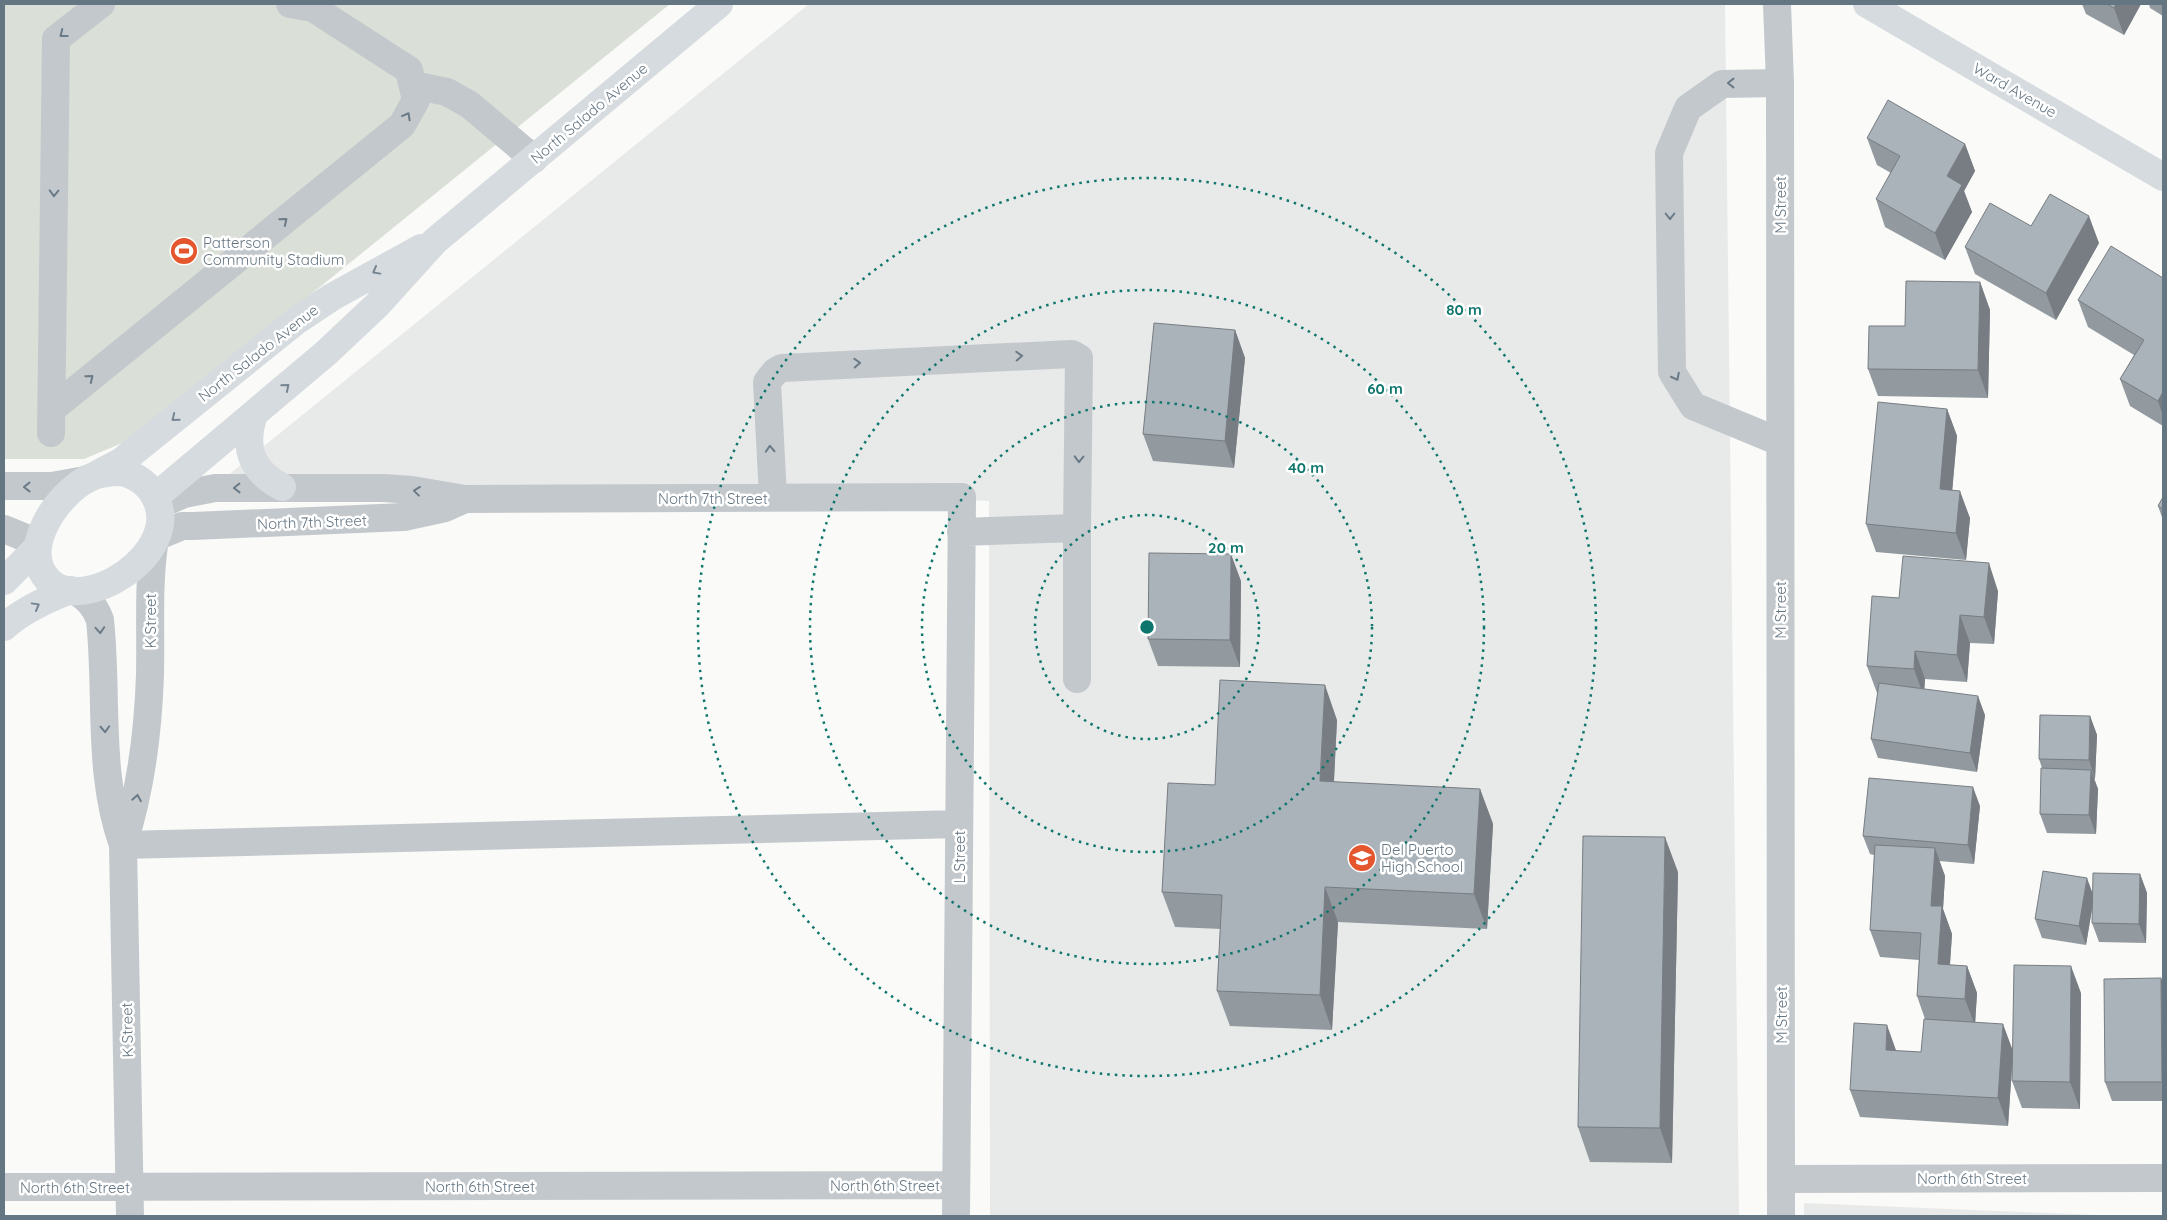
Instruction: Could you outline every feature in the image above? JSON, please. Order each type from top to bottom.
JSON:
[{"type":"main road","name":"North Salado Avenue","points":[[157,501],[348,333],[377,305],[435,240],[719,4]]},
{"type":"main road","name":"Ward Avenue","points":[[1867,4],[2163,177]]},
{"type":"main road","name":"North Salado Avenue","points":[[87,479],[122,461],[296,321],[332,297],[435,240]]},
{"type":"main road","points":[[254,414],[249,428],[248,444],[252,458],[259,470],[269,480],[282,487]]},
{"type":"main road","points":[[4,581],[38,545],[45,528],[64,498],[87,479],[110,472],[122,472],[132,475],[143,482],[157,501],[161,516],[156,540],[130,570],[97,588],[74,591],[47,599],[4,627]]},
{"type":"main road","points":[[38,545],[38,564],[43,574],[52,584],[63,590],[74,591]]},
{"type":"street","points":[[101,4],[56,39],[52,421],[402,125],[416,100],[409,70],[313,8],[290,4]]},
{"type":"street","name":"M Street","points":[[1777,4],[1780,83],[1781,1216]]},
{"type":"street","points":[[1780,83],[1722,84],[1688,108],[1669,154],[1672,372],[1693,406],[1780,442]]},
{"type":"street","points":[[413,85],[448,92],[470,105],[534,158]]},
{"type":"street","points":[[773,497],[767,382],[782,368],[1072,354],[1079,358],[1081,365],[1077,528],[1077,679]]},
{"type":"street","points":[[4,486],[52,486],[87,479]]},
{"type":"street","name":"North 7th Street","points":[[157,501],[199,490],[282,487],[412,490],[465,499],[962,497]]},
{"type":"street","name":"L Street","points":[[956,1216],[962,497]]},
{"type":"street","name":"North 7th Street","points":[[156,540],[188,526],[404,517],[445,508],[465,499]]},
{"type":"street","points":[[961,532],[1077,528]]},
{"type":"street","points":[[4,529],[38,545]]},
{"type":"street","name":"K Street","points":[[123,844],[135,810],[148,720],[150,584],[156,540]]},
{"type":"street","name":"K Street","points":[[74,591],[88,599],[100,620],[108,771],[117,828],[123,844],[131,1187],[130,1216]]},
{"type":"street","points":[[123,844],[959,824]]},
{"type":"street","name":"North 6th Street","points":[[1781,1179],[2163,1178]]},
{"type":"street","name":"North 6th Street","points":[[4,1187],[956,1185]]},
{"type":"shaded area","name":"Patterson Community Stadium","points":[[5,4],[670,4],[132,439],[84,459],[4,459]]},
{"type":"shaded area","name":"Del Puerto High School","points":[[809,4],[1725,4],[1739,1216],[990,1216],[989,501],[221,481]]},
{"type":"shaded area","points":[[1804,1203],[2121,1216],[1804,1216]]},
{"type":"building","points":[[2107,4],[2116,4],[2114,8]]},
{"type":"building","points":[[1888,100],[1965,144],[1947,176],[1962,185],[1935,233],[1876,199],[1900,156],[1867,138]]},
{"type":"building","points":[[2050,194],[2089,216],[2046,293],[1965,247],[1990,203],[2031,226]]},
{"type":"building","points":[[2111,246],[2163,278],[2163,392],[2158,401],[2120,379],[2144,340],[2078,300]]},
{"type":"building","points":[[1906,281],[1980,282],[1978,370],[1868,369],[1869,326],[1905,326]]},
{"type":"building","points":[[1154,323],[1235,330],[1225,441],[1143,434]]},
{"type":"building","points":[[1878,402],[1947,409],[1940,489],[1960,491],[1956,533],[1866,524]]},
{"type":"building","points":[[2163,497],[2163,509],[2158,506]]},
{"type":"building","points":[[1149,553],[1231,554],[1230,640],[1148,639]]},
{"type":"building","points":[[1903,556],[1989,563],[1984,617],[1960,615],[1957,655],[1915,651],[1914,669],[1867,666],[1872,596],[1899,598]]},
{"type":"building","points":[[1220,680],[1325,685],[1320,781],[1480,789],[1474,894],[1325,887],[1320,995],[1217,991],[1222,895],[1162,892],[1168,783],[1215,785]]},
{"type":"building","points":[[1879,683],[1978,696],[1970,753],[1871,739]]},
{"type":"building","points":[[2040,715],[2090,716],[2089,760],[2039,759]]},
{"type":"building","points":[[2041,768],[2091,770],[2089,815],[2040,814]]},
{"type":"building","points":[[1869,778],[1973,787],[1968,845],[1863,836]]},
{"type":"building","points":[[1583,836],[1665,837],[1660,1128],[1578,1127]]},
{"type":"building","points":[[1875,845],[1935,848],[1931,906],[1942,906],[1938,964],[1967,966],[1965,999],[1917,996],[1921,933],[1870,930]]},
{"type":"building","points":[[2043,871],[2087,878],[2079,926],[2035,919]]},
{"type":"building","points":[[2093,873],[2140,874],[2139,924],[2092,923]]},
{"type":"building","points":[[2014,965],[2071,966],[2070,1082],[2012,1081]]},
{"type":"building","points":[[2161,978],[2162,1082],[2105,1082],[2104,979]]},
{"type":"building","points":[[1924,1019],[2003,1024],[1998,1098],[1850,1090],[1854,1023],[1887,1025],[1886,1050],[1921,1052]]},
{"type":"place","name":"Patterson Community Stadium","points":[[184,251]]},
{"type":"place","name":"Del Puerto High School","points":[[1362,858]]}]
